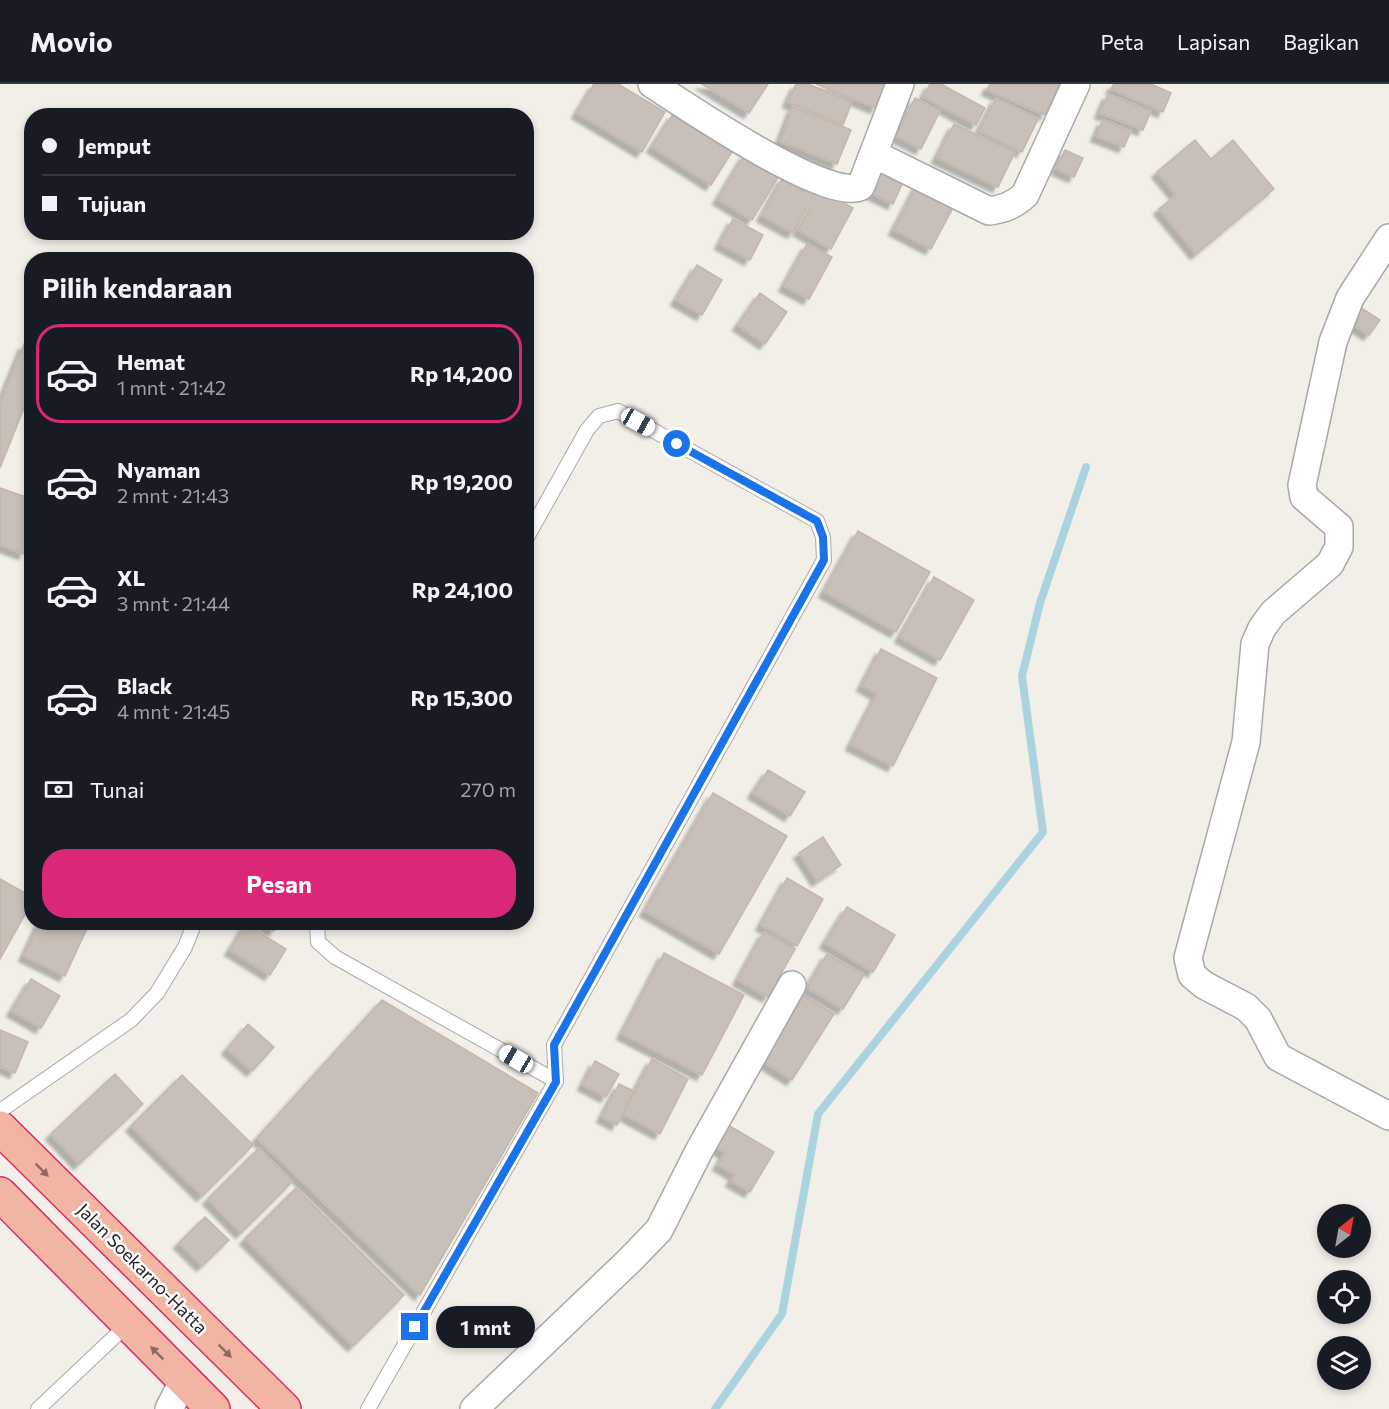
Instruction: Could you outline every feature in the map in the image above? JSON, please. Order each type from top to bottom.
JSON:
[{"type":"highway","name":"Jalan Soekarno-Hatta","points":[[0,1128],[284,1409]]},
{"type":"highway","points":[[0,1194],[213,1409]]},
{"type":"street","points":[[652,84],[750,147],[822,182],[852,190],[861,186],[900,84]]},
{"type":"street","points":[[874,154],[989,211],[1014,205],[1025,195],[1076,84]]},
{"type":"street","points":[[1389,237],[1350,298],[1333,342],[1302,485],[1304,496],[1339,527],[1339,547],[1330,564],[1273,613],[1262,628],[1255,644],[1246,742],[1188,958],[1192,975],[1204,985],[1246,1007],[1258,1018],[1278,1057],[1389,1116]]},
{"type":"street","points":[[474,1409],[659,1230],[699,1151],[792,985]]},
{"type":"street","points":[[169,1409],[184,1380]]},
{"type":"lane","points":[[368,1409],[556,1082],[554,1045],[824,560],[823,537],[817,521],[618,411],[599,416],[587,430],[534,525]]},
{"type":"lane","points":[[0,1111],[131,1020],[157,993],[185,947],[192,930]]},
{"type":"lane","points":[[318,930],[318,942],[335,957],[556,1082]]},
{"type":"lane","points":[[38,1409],[128,1323]]},
{"type":"building","points":[[594,84],[618,84],[665,112],[642,152],[577,113]]},
{"type":"building","points":[[702,84],[768,84],[749,113]]},
{"type":"building","points":[[796,84],[808,84],[852,102],[843,125],[788,102]]},
{"type":"building","points":[[816,84],[886,84],[876,108]]},
{"type":"building","points":[[930,84],[941,84],[985,108],[976,125],[923,97]]},
{"type":"building","points":[[990,84],[1059,84],[1045,115],[987,90]]},
{"type":"building","points":[[1114,84],[1151,84],[1171,93],[1163,112],[1111,89]]},
{"type":"building","points":[[1108,94],[1151,111],[1143,130],[1100,113]]},
{"type":"building","points":[[915,98],[940,111],[921,149],[896,136]]},
{"type":"building","points":[[996,98],[1038,119],[1022,152],[979,131]]},
{"type":"building","points":[[793,107],[851,130],[837,164],[780,141]]},
{"type":"building","points":[[673,114],[732,152],[711,185],[652,147]]},
{"type":"building","points":[[1103,120],[1131,131],[1124,147],[1096,136]]},
{"type":"building","points":[[954,124],[1015,152],[998,187],[937,158]]},
{"type":"building","points":[[1195,140],[1211,159],[1233,140],[1274,189],[1196,254],[1159,209],[1176,195],[1157,172]]},
{"type":"building","points":[[1065,150],[1083,158],[1074,177],[1056,169]]},
{"type":"building","points":[[745,154],[780,174],[752,220],[718,199]]},
{"type":"building","points":[[879,167],[904,180],[893,204],[867,191]]},
{"type":"building","points":[[783,177],[814,194],[793,233],[762,216]]},
{"type":"building","points":[[918,184],[955,204],[931,249],[894,230]]},
{"type":"building","points":[[820,189],[853,208],[831,249],[798,230]]},
{"type":"building","points":[[733,219],[763,235],[750,260],[720,244]]},
{"type":"building","points":[[807,244],[832,257],[809,299],[784,286]]},
{"type":"building","points":[[697,265],[722,280],[702,315],[676,300]]},
{"type":"building","points":[[760,293],[787,312],[765,344],[738,325]]},
{"type":"building","points":[[1361,308],[1380,320],[1369,335],[1351,323]]},
{"type":"building","points":[[24,344],[24,408],[0,468],[0,404]]},
{"type":"building","points":[[0,488],[24,496],[24,554],[0,545]]},
{"type":"building","points":[[858,531],[930,572],[896,632],[824,592]]},
{"type":"building","points":[[934,577],[974,600],[940,660],[900,637]]},
{"type":"building","points":[[881,649],[937,678],[893,766],[851,745],[877,694],[862,686]]},
{"type":"building","points":[[768,770],[805,792],[790,816],[753,793]]},
{"type":"building","points":[[713,793],[787,836],[719,954],[645,911]]},
{"type":"building","points":[[823,837],[841,865],[817,881],[799,853]]},
{"type":"building","points":[[787,878],[823,899],[797,946],[761,925]]},
{"type":"building","points":[[0,879],[24,892],[24,916],[0,959]]},
{"type":"building","points":[[847,907],[895,935],[873,972],[825,943]]},
{"type":"building","points":[[36,930],[86,930],[65,976],[24,956]]},
{"type":"building","points":[[242,930],[256,930],[286,949],[270,975],[230,950]]},
{"type":"building","points":[[764,932],[795,949],[768,997],[738,980]]},
{"type":"building","points":[[664,953],[744,995],[702,1075],[622,1034]]},
{"type":"building","points":[[827,954],[864,975],[843,1009],[807,988]]},
{"type":"building","points":[[31,979],[60,996],[41,1028],[12,1011]]},
{"type":"building","points":[[804,995],[834,1014],[792,1080],[762,1061]]},
{"type":"building","points":[[382,1000],[538,1093],[420,1295],[257,1138]]},
{"type":"building","points":[[248,1024],[274,1047],[252,1071],[227,1049]]},
{"type":"building","points":[[0,1030],[28,1042],[15,1073],[0,1066]]},
{"type":"building","points":[[652,1059],[688,1079],[660,1134],[623,1114]]},
{"type":"building","points":[[595,1061],[619,1074],[606,1097],[583,1085]]},
{"type":"building","points":[[115,1074],[143,1104],[79,1164],[51,1134]]},
{"type":"building","points":[[182,1075],[253,1145],[202,1196],[131,1126]]},
{"type":"building","points":[[619,1084],[634,1091],[617,1125],[602,1117]]},
{"type":"building","points":[[728,1125],[774,1152],[750,1192],[731,1181],[735,1175],[718,1165],[725,1153],[715,1147]]},
{"type":"building","points":[[259,1148],[292,1182],[241,1233],[208,1199]]},
{"type":"building","points":[[296,1188],[404,1295],[353,1346],[245,1239]]},
{"type":"building","points":[[205,1217],[229,1240],[202,1266],[179,1243]]},
{"type":"waterway","points":[[715,1409],[782,1314],[818,1114],[1043,832],[1022,676],[1040,603],[1086,467]]},
{"type":"route","points":[[415,1327],[556,1082],[554,1045],[824,560],[823,537],[817,521],[677,444]]}]
